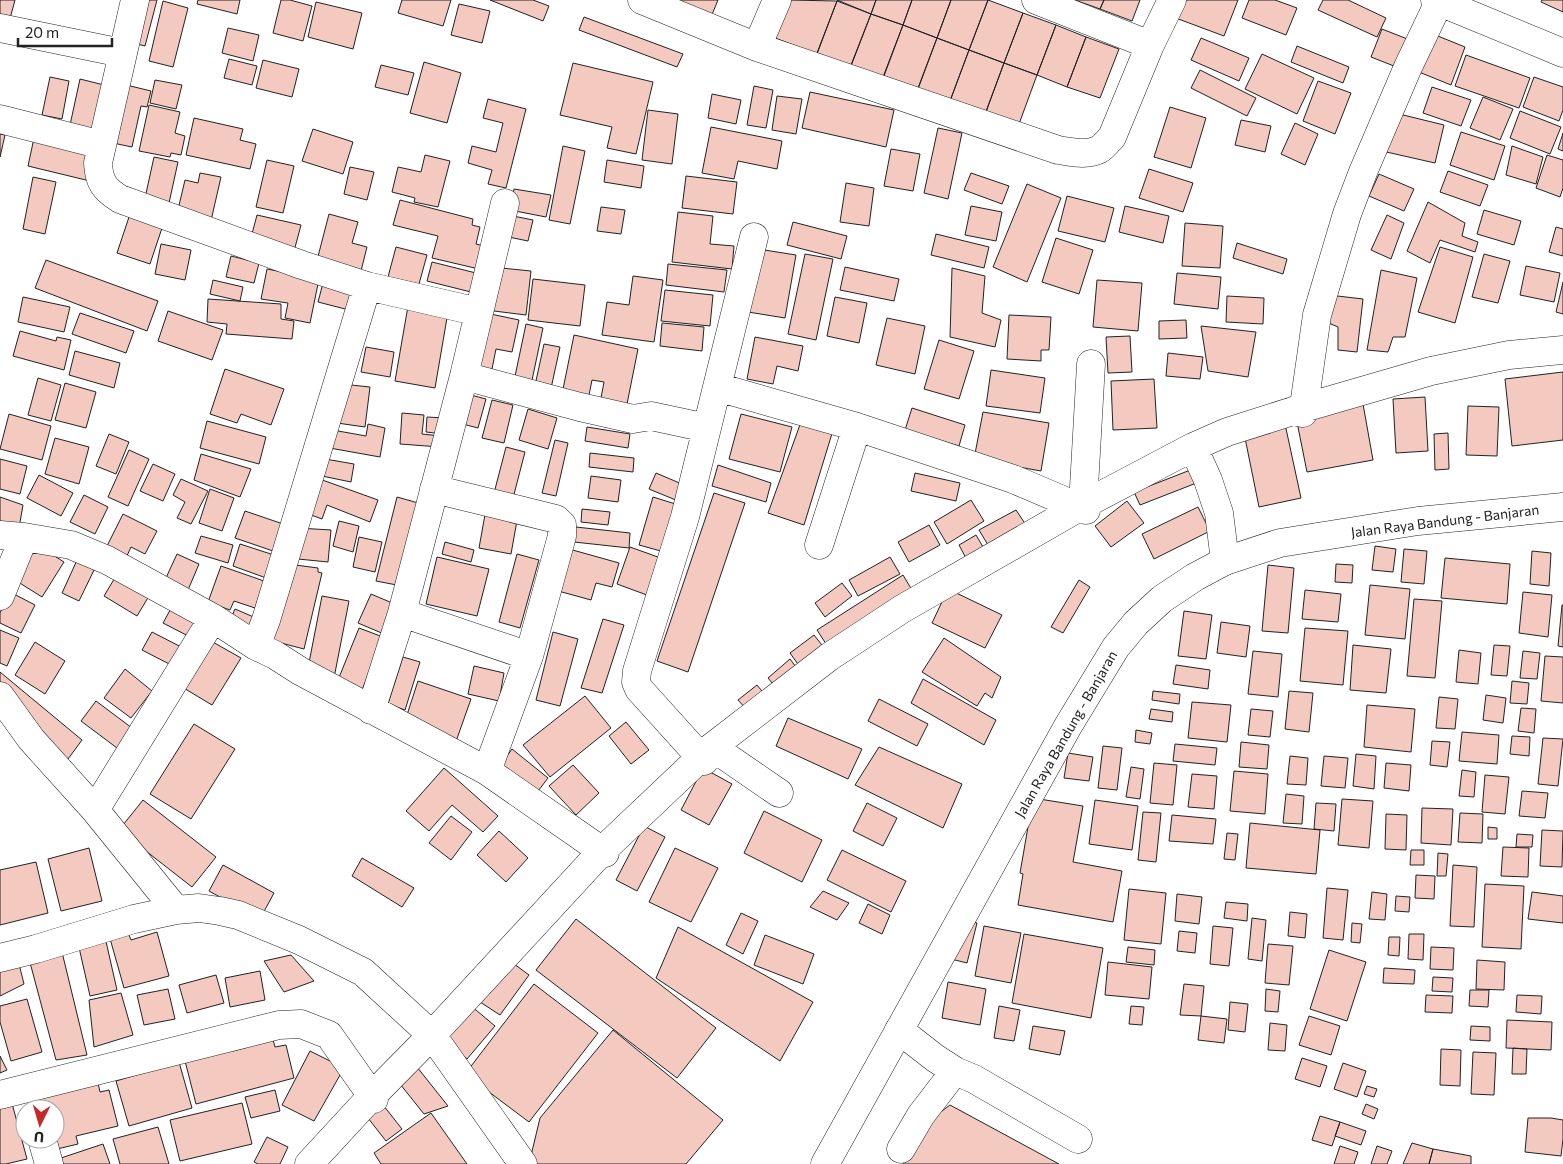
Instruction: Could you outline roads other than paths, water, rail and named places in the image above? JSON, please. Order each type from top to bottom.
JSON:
[{"type":"street","points":[[135,0],[98,163],[98,172],[108,191],[120,199],[302,265],[367,286],[479,312]]},
{"type":"street","points":[[642,0],[757,47],[1058,150],[1073,153],[1090,152],[1101,148],[1112,137],[1150,45],[1172,0]]},
{"type":"street","points":[[757,47],[777,0]]},
{"type":"street","points":[[1036,0],[1150,45]]},
{"type":"street","points":[[1293,411],[1303,412],[1317,315],[1350,205],[1438,1],[1563,53]]},
{"type":"street","points":[[0,28],[122,53]]},
{"type":"street","points":[[0,119],[102,145]]},
{"type":"street","points":[[371,710],[402,613],[464,376],[504,203]]},
{"type":"street","points":[[706,753],[704,761],[647,700],[638,689],[636,682],[637,671],[685,517],[754,236]]},
{"type":"street","points":[[256,646],[266,620],[367,286]]},
{"type":"street","points":[[309,1164],[432,1035],[603,850],[706,753],[829,658],[902,609],[1083,505],[1227,432],[1431,371],[1509,355],[1563,350]]},
{"type":"street","points":[[717,387],[857,427],[953,458],[1013,479],[1086,510],[1083,505],[1091,364]]},
{"type":"street","points":[[464,376],[633,419],[651,416],[707,428]]},
{"type":"street","points":[[819,545],[857,427]]},
{"type":"street","points":[[1193,448],[1208,480],[1218,513],[1225,561]]},
{"type":"street","points":[[434,489],[556,519],[562,525],[562,536],[529,656],[487,771]]},
{"type":"street","name":"Jalan Raya Bandung - Banjaran","points":[[825,1164],[1068,726],[1116,647],[1136,623],[1162,599],[1195,577],[1225,561],[1280,543],[1418,522],[1563,507]]},
{"type":"street","points":[[0,596],[12,536],[71,545],[107,560],[213,618],[256,646],[371,710],[487,771],[606,853],[603,850]]},
{"type":"street","points":[[402,613],[529,656]]},
{"type":"street","points":[[95,810],[213,618]]},
{"type":"street","points":[[0,696],[31,739],[95,810],[176,910]]},
{"type":"street","points":[[706,753],[779,793]]},
{"type":"street","points":[[0,958],[134,919],[176,910],[199,908],[238,915],[299,940],[363,972],[435,1038],[432,1035]]},
{"type":"street","points":[[0,1095],[32,1098],[94,1072],[279,1025],[301,1024],[329,1035],[374,1099],[370,1098]]},
{"type":"street","points":[[899,1030],[955,1071],[1078,1139]]},
{"type":"street","points":[[432,1035],[523,1164]]},
{"type":"street","points":[[900,1149],[921,1115],[955,1071]]},
{"type":"street","points":[[45,1149],[49,1164]]}]
